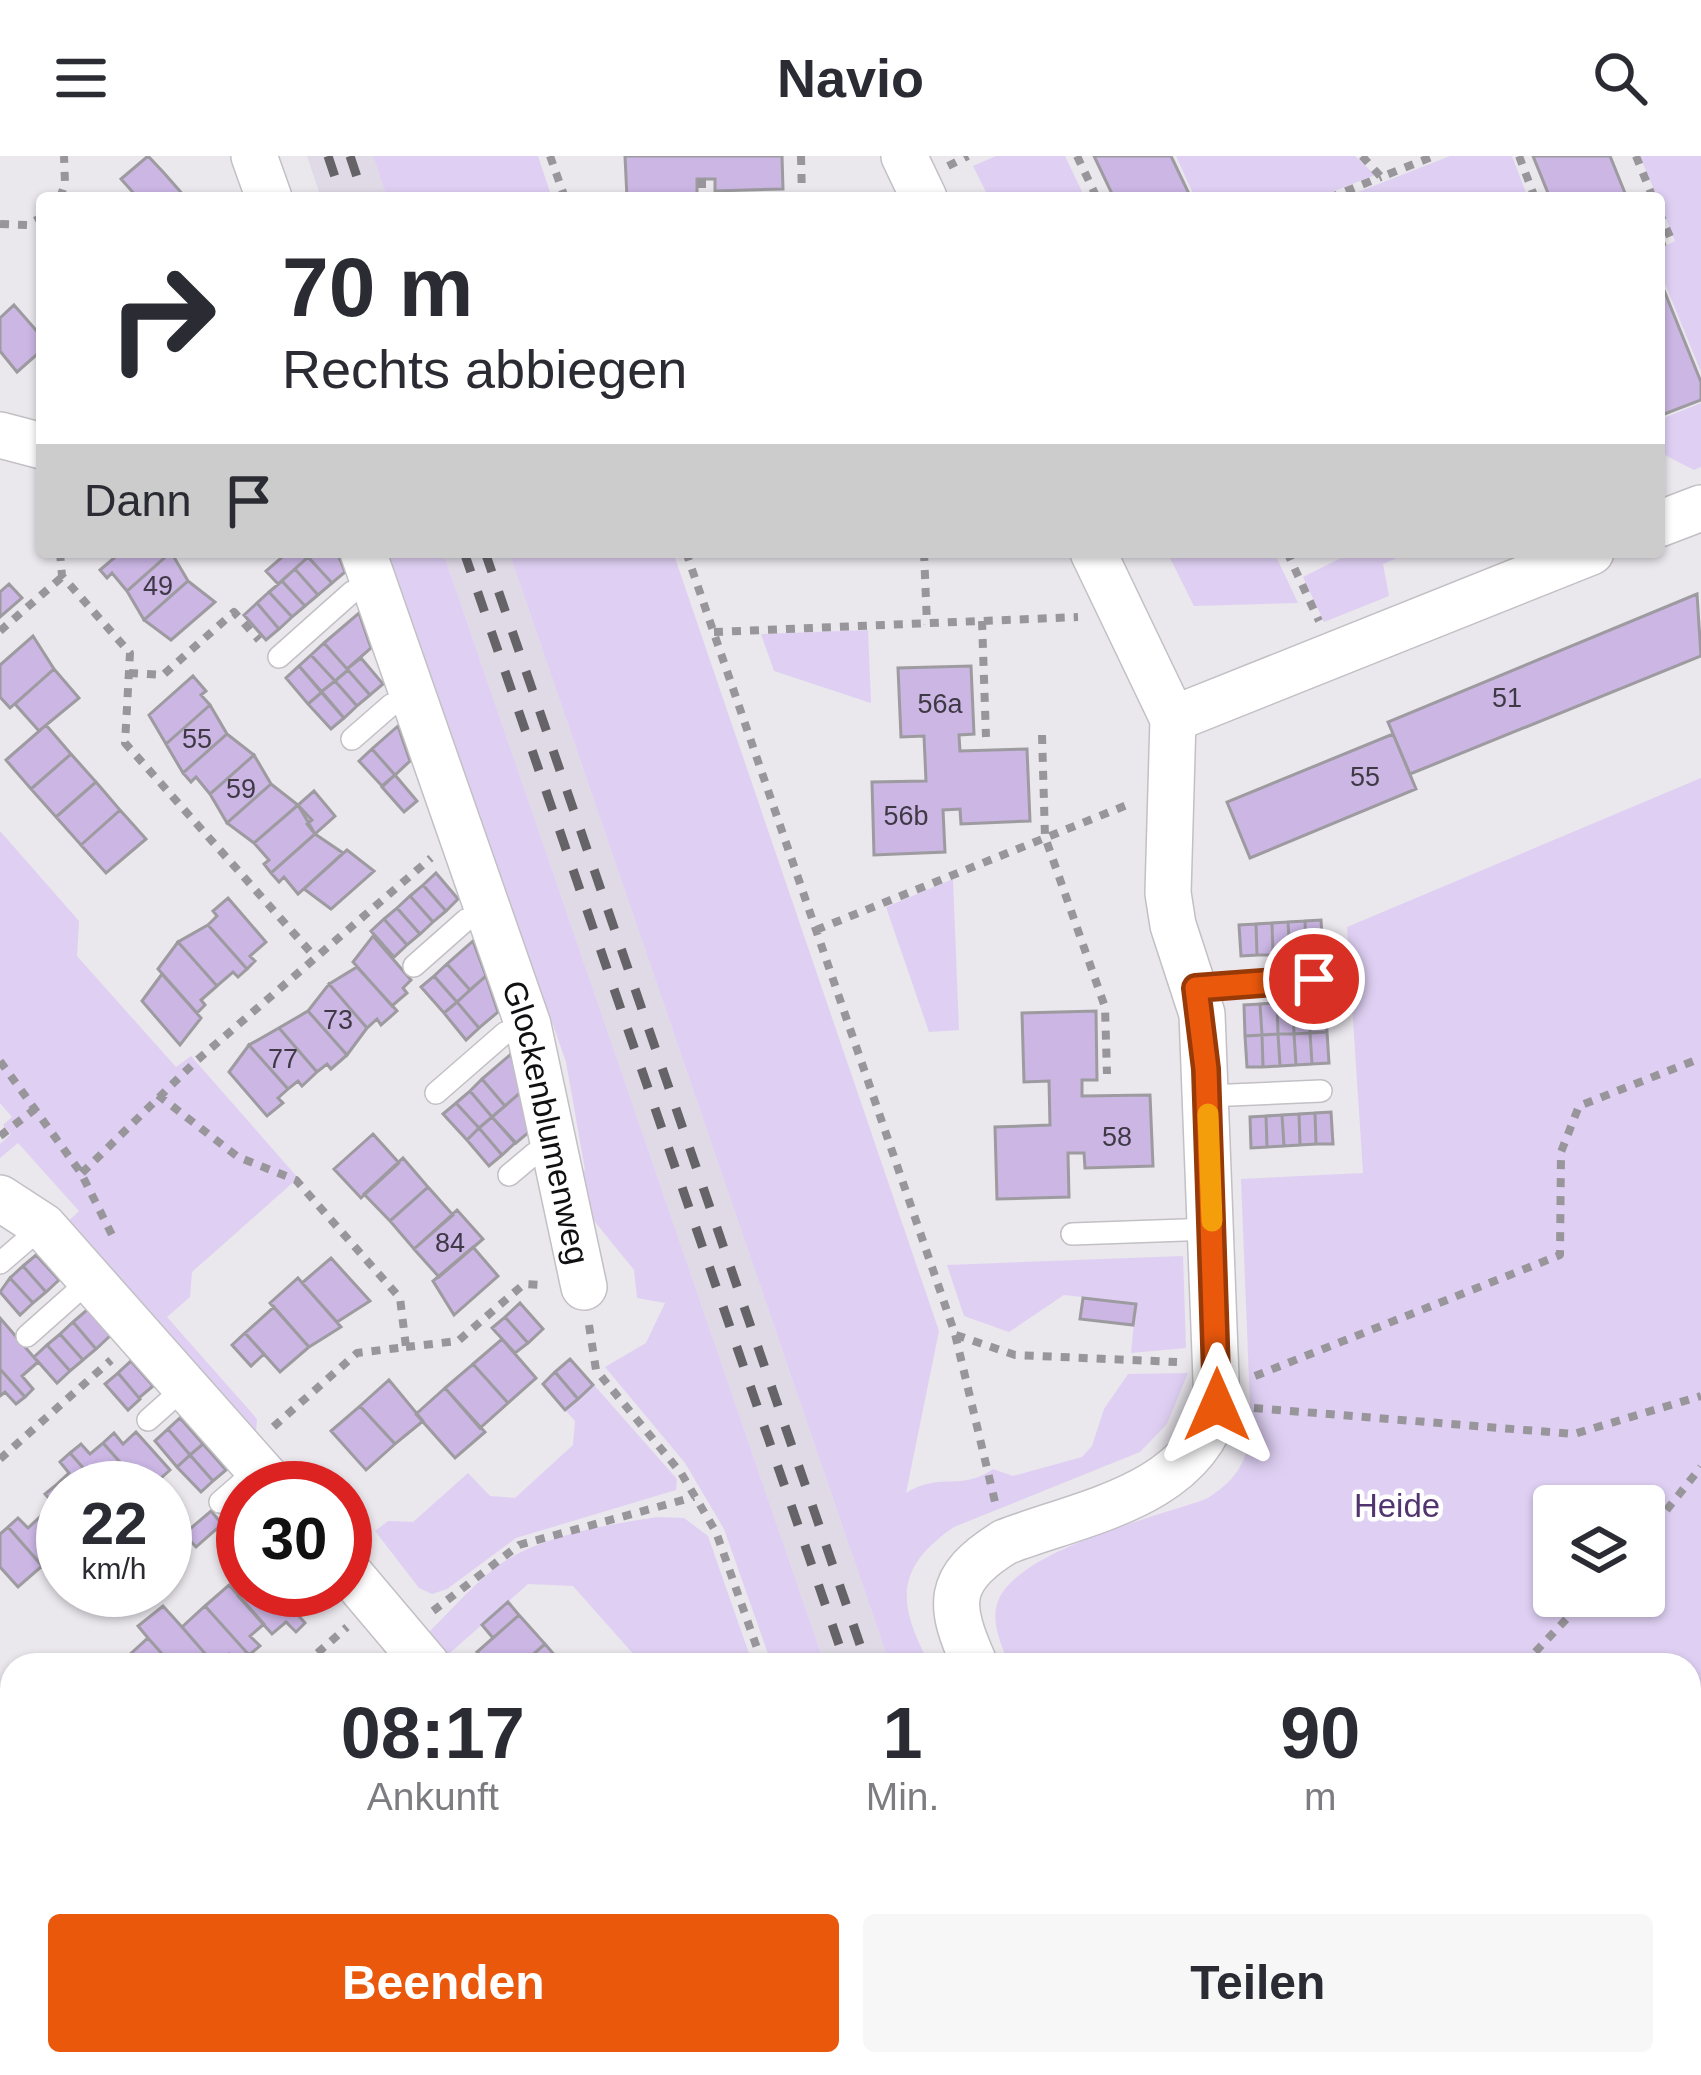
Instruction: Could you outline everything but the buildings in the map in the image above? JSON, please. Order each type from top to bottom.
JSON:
[{"type":"street","points":[[254,156],[267,192]]},
{"type":"street","points":[[904,156],[921,192]]},
{"type":"street","points":[[0,435],[36,444]]},
{"type":"street","points":[[1665,522],[1701,508]]},
{"type":"street","points":[[971,1653],[953,1605],[962,1577],[1005,1542],[1175,1474],[1202,1444],[1218,1392],[1207,1096],[1196,988],[1172,925],[1168,893],[1173,719],[1096,558]]},
{"type":"street","points":[[1173,719],[1576,558]]},
{"type":"street","name":"Glockenblumenweg","points":[[368,568],[528,1025],[584,1287]]},
{"type":"street","points":[[0,1198],[107,1267],[140,1335],[185,1387],[275,1459]]},
{"type":"street","points":[[372,1599],[402,1634]]},
{"type":"lane","points":[[279,657],[352,592],[368,568]]},
{"type":"lane","points":[[352,739],[391,705],[414,697]]},
{"type":"lane","points":[[414,966],[466,920],[489,912]]},
{"type":"lane","points":[[1196,988],[1314,979]]},
{"type":"lane","points":[[436,1093],[505,1033],[528,1025]]},
{"type":"lane","points":[[1207,1096],[1321,1091]]},
{"type":"lane","points":[[509,1175],[534,1154],[555,1149]]},
{"type":"lane","points":[[0,1263],[43,1226]]},
{"type":"lane","points":[[1072,1234],[1212,1229]]},
{"type":"lane","points":[[27,1336],[107,1267]]},
{"type":"lane","points":[[148,1420],[185,1387]]},
{"type":"path","points":[[61,192],[64,156]]},
{"type":"path","points":[[550,156],[563,192]]},
{"type":"path","points":[[800,156],[802,192]]},
{"type":"path","points":[[1077,156],[1094,192]]},
{"type":"path","points":[[1362,156],[1381,177]]},
{"type":"path","points":[[1344,192],[1434,156]]},
{"type":"path","points":[[1519,156],[1533,192]]},
{"type":"path","points":[[1636,156],[1651,192]]},
{"type":"path","points":[[702,179],[702,192]]},
{"type":"path","points":[[0,224],[27,225],[36,220]]},
{"type":"path","points":[[60,558],[62,576],[130,653],[125,743],[314,956]]},
{"type":"path","points":[[688,558],[955,1334],[1005,1542]]},
{"type":"path","points":[[924,558],[927,624]]},
{"type":"path","points":[[1290,558],[1334,655]]},
{"type":"path","points":[[0,631],[62,576]]},
{"type":"path","points":[[129,673],[163,675],[234,612],[279,657]]},
{"type":"path","points":[[714,632],[1124,615]]},
{"type":"path","points":[[982,621],[986,737]]},
{"type":"path","points":[[1042,735],[1046,837],[1105,1007],[1107,1074]]},
{"type":"path","points":[[816,930],[1171,788]]},
{"type":"path","points":[[81,1173],[158,1095],[314,956],[442,848],[464,841]]},
{"type":"path","points":[[1218,1392],[1560,1255],[1561,1152],[1579,1106],[1701,1058]]},
{"type":"path","points":[[0,1060],[81,1173],[107,1267]]},
{"type":"path","points":[[158,1095],[238,1157],[296,1180],[400,1298],[406,1347]]},
{"type":"path","points":[[0,1136],[35,1108]]},
{"type":"path","name":"Glockenblumenweg","points":[[275,1459],[357,1353],[458,1341],[524,1284],[584,1287]]},
{"type":"path","points":[[584,1287],[596,1370],[695,1497],[716,1532],[759,1653]]},
{"type":"path","points":[[955,1334],[1015,1355],[1130,1364]]},
{"type":"path","points":[[0,1459],[140,1335]]},
{"type":"path","points":[[1218,1392],[1574,1433],[1701,1396]]},
{"type":"path","points":[[258,1409],[275,1459]]},
{"type":"path","points":[[1665,1512],[1701,1467]]},
{"type":"path","points":[[342,1653],[402,1634],[519,1545],[695,1497]]},
{"type":"path","points":[[1534,1653],[1568,1617]]},
{"type":"shaded area","points":[[307,156],[373,156],[385,192],[319,192]]},
{"type":"shaded area","points":[[445,558],[511,558],[886,1653],[821,1653]]},
{"type":"green space","points":[[373,156],[538,156],[550,192],[385,192]]},
{"type":"green space","points":[[996,156],[1065,156],[1082,192],[986,192],[973,166]]},
{"type":"green space","points":[[1176,156],[1355,156],[1375,175],[1332,192],[1192,192]]},
{"type":"green space","points":[[1450,156],[1512,156],[1526,192],[1358,192]]},
{"type":"green space","points":[[1640,156],[1701,156],[1701,372],[1665,284],[1665,246],[1675,241],[1665,217],[1665,192],[1655,192]]},
{"type":"green space","points":[[1701,403],[1701,467],[1694,470],[1665,455],[1665,418]]},
{"type":"green space","points":[[390,558],[445,558],[821,1653],[768,1653],[724,1529],[685,1463],[605,1367],[646,1343],[665,1303],[637,1298],[634,1270],[591,1217],[571,1174],[585,1170],[566,1062]]},
{"type":"green space","points":[[511,558],[675,558],[939,1331],[906,1493],[930,1483],[982,1476],[993,1469],[1013,1476],[1082,1457],[1092,1446],[1104,1409],[1128,1374],[1188,1373],[1167,1424],[1140,1452],[954,1527],[934,1543],[911,1573],[907,1589],[907,1606],[924,1653],[886,1653]]},
{"type":"green space","points":[[1170,558],[1277,558],[1298,603],[1194,606]]},
{"type":"green space","points":[[1341,558],[1397,558],[1383,564],[1389,596],[1324,622],[1303,577]]},
{"type":"green space","points":[[868,630],[871,703],[774,671],[761,634]]},
{"type":"green space","name":"Heide","points":[[1701,778],[1701,1653],[1004,1653],[995,1617],[998,1601],[1032,1566],[1091,1538],[1206,1499],[1225,1486],[1242,1462],[1251,1430],[1241,1179],[1363,1173],[1347,927]]},
{"type":"green space","points":[[0,831],[79,921],[77,956],[176,1067],[191,1056],[298,1178],[192,1272],[190,1297],[167,1317],[257,1419],[256,1433],[60,1229],[79,1211],[18,1143],[0,1158],[0,1144],[11,1134],[3,1125],[12,1117],[0,1103]]},
{"type":"green space","points":[[953,879],[959,1030],[929,1032],[886,907]]},
{"type":"green space","points":[[1183,1256],[1186,1348],[1131,1353],[1136,1303],[1064,1295],[1009,1332],[964,1316],[947,1265]]},
{"type":"green space","points":[[594,1385],[677,1479],[676,1490],[516,1538],[447,1589],[432,1594],[419,1588],[375,1531],[388,1521],[413,1522],[468,1473],[490,1496],[515,1498],[573,1445],[575,1421],[565,1410]]},
{"type":"green space","points":[[684,1518],[708,1536],[749,1653],[632,1653],[573,1586],[528,1584],[450,1653],[436,1653],[422,1638],[485,1576],[512,1557],[616,1524]]},
{"type":"railway","points":[[328,156],[340,192]]},
{"type":"railway","points":[[350,156],[362,192]]},
{"type":"railway","points":[[466,558],[842,1653]]},
{"type":"railway","points":[[487,558],[863,1653]]},
{"type":"slow traffic","points":[[1208,1114],[1212,1221]]},
{"type":"route","points":[[1217,1405],[1206,1069],[1196,988],[1314,979]]}]
